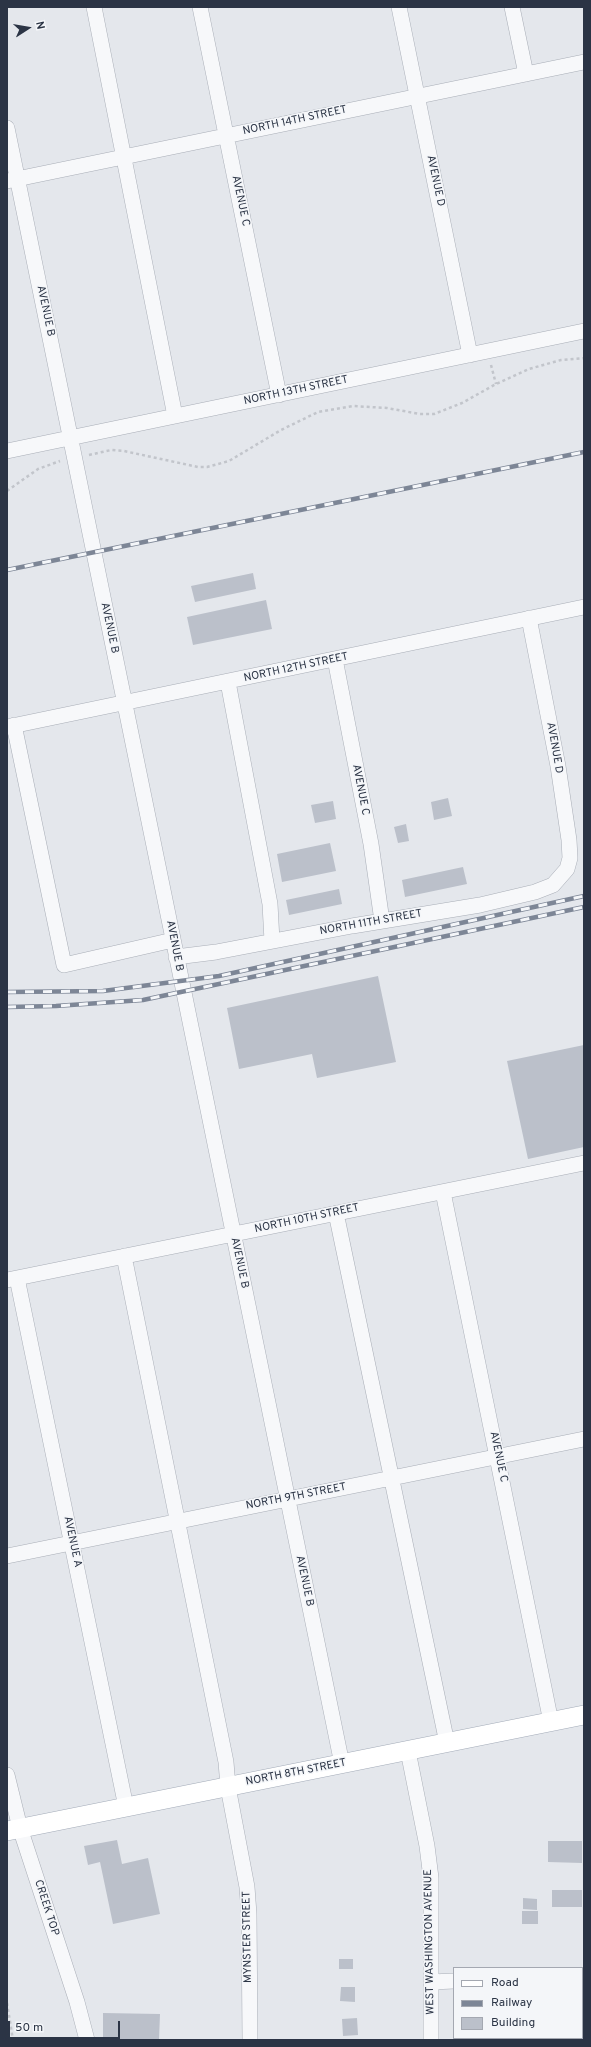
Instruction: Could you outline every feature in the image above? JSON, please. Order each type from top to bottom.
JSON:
[{"type":"main road","name":"NORTH 8TH STREET","points":[[13,1830],[584,1715]]},
{"type":"street","points":[[94,7],[175,416]]},
{"type":"street","name":"AVENUE C","points":[[200,7],[279,395]]},
{"type":"street","name":"AVENUE D","points":[[399,7],[470,355]]},
{"type":"street","points":[[512,7],[526,74]]},
{"type":"street","name":"NORTH 14TH STREET","points":[[12,180],[584,62]]},
{"type":"street","name":"AVENUE B","points":[[7,128],[12,180],[70,438],[342,1764]]},
{"type":"street","name":"NORTH 13TH STREET","points":[[7,451],[584,331]]},
{"type":"street","name":"NORTH 12TH STREET","points":[[11,726],[584,607]]},
{"type":"street","name":"AVENUE D","points":[[529,618],[558,766],[569,840],[570,858],[567,869],[561,877]]},
{"type":"street","name":"AVENUE C","points":[[335,659],[370,844],[382,921]]},
{"type":"street","points":[[228,682],[270,904],[272,941]]},
{"type":"street","points":[[11,726],[64,965],[173,940]]},
{"type":"street","name":"NORTH 11TH STREET","points":[[176,957],[216,952],[480,904],[535,892],[554,885],[561,877]]},
{"type":"street","name":"NORTH 10TH STREET","points":[[12,1279],[584,1163]]},
{"type":"street","name":"AVENUE C","points":[[443,1192],[551,1722]]},
{"type":"street","points":[[336,1213],[390,1478],[447,1743]]},
{"type":"street","name":"MYNSTER STREET","points":[[124,1256],[226,1762],[228,1787],[247,1887],[249,1914],[250,2040]]},
{"type":"street","name":"AVENUE A","points":[[12,1279],[72,1542],[126,1807]]},
{"type":"street","name":"NORTH 9TH STREET","points":[[7,1556],[584,1438]]},
{"type":"street","name":"WEST WASHINGTON AVENUE","points":[[408,1751],[429,1865],[432,1902],[431,2040]]},
{"type":"street","name":"CREEK TOP","points":[[7,1775],[13,1830],[70,1980],[87,2040]]},
{"type":"street","points":[[431,1982],[453,1981]]},
{"type":"path","points":[[488,351],[496,384]]},
{"type":"path","points":[[88,455],[111,450],[124,451],[198,467],[208,467],[229,461],[281,430],[318,412],[353,406],[386,408],[420,414],[434,414],[462,403],[496,384],[547,363],[584,358]]},
{"type":"path","points":[[7,491],[38,469],[56,463]]},
{"type":"path","points":[[7,2003],[13,2040]]},
{"type":"building","points":[[253,573],[256,589],[195,602],[191,586]]},
{"type":"building","points":[[266,600],[272,629],[193,645],[187,617]]},
{"type":"building","points":[[448,798],[452,816],[434,820],[431,802]]},
{"type":"building","points":[[333,801],[336,819],[315,823],[311,805]]},
{"type":"building","points":[[406,824],[409,841],[398,843],[394,827]]},
{"type":"building","points":[[330,843],[336,871],[282,882],[277,854]]},
{"type":"building","points":[[463,867],[467,884],[405,897],[402,880]]},
{"type":"building","points":[[339,889],[342,904],[289,915],[286,900]]},
{"type":"building","points":[[378,976],[396,1062],[317,1078],[312,1054],[239,1069],[227,1008]]},
{"type":"building","points":[[584,1045],[584,1147],[528,1159],[507,1061]]},
{"type":"building","points":[[117,1840],[122,1864],[148,1858],[160,1914],[113,1924],[100,1862],[88,1865],[84,1846]]},
{"type":"building","points":[[548,1841],[582,1841],[582,1863],[548,1862]]},
{"type":"building","points":[[552,1890],[582,1890],[582,1907],[552,1907]]},
{"type":"building","points":[[523,1898],[537,1899],[537,1910],[523,1909]]},
{"type":"building","points":[[522,1911],[538,1911],[538,1924],[522,1924]]},
{"type":"building","points":[[339,1959],[353,1959],[353,1969],[339,1969]]},
{"type":"building","points":[[341,1987],[355,1987],[355,2002],[340,2001]]},
{"type":"building","points":[[103,2013],[160,2014],[159,2040],[103,2040]]},
{"type":"building","points":[[357,2018],[358,2035],[343,2036],[342,2019]]},
{"type":"railway","points":[[7,570],[584,452]]},
{"type":"railway","points":[[7,992],[103,991],[219,976],[584,896]]},
{"type":"railway","points":[[7,1007],[56,1006],[143,1000],[584,907]]}]
